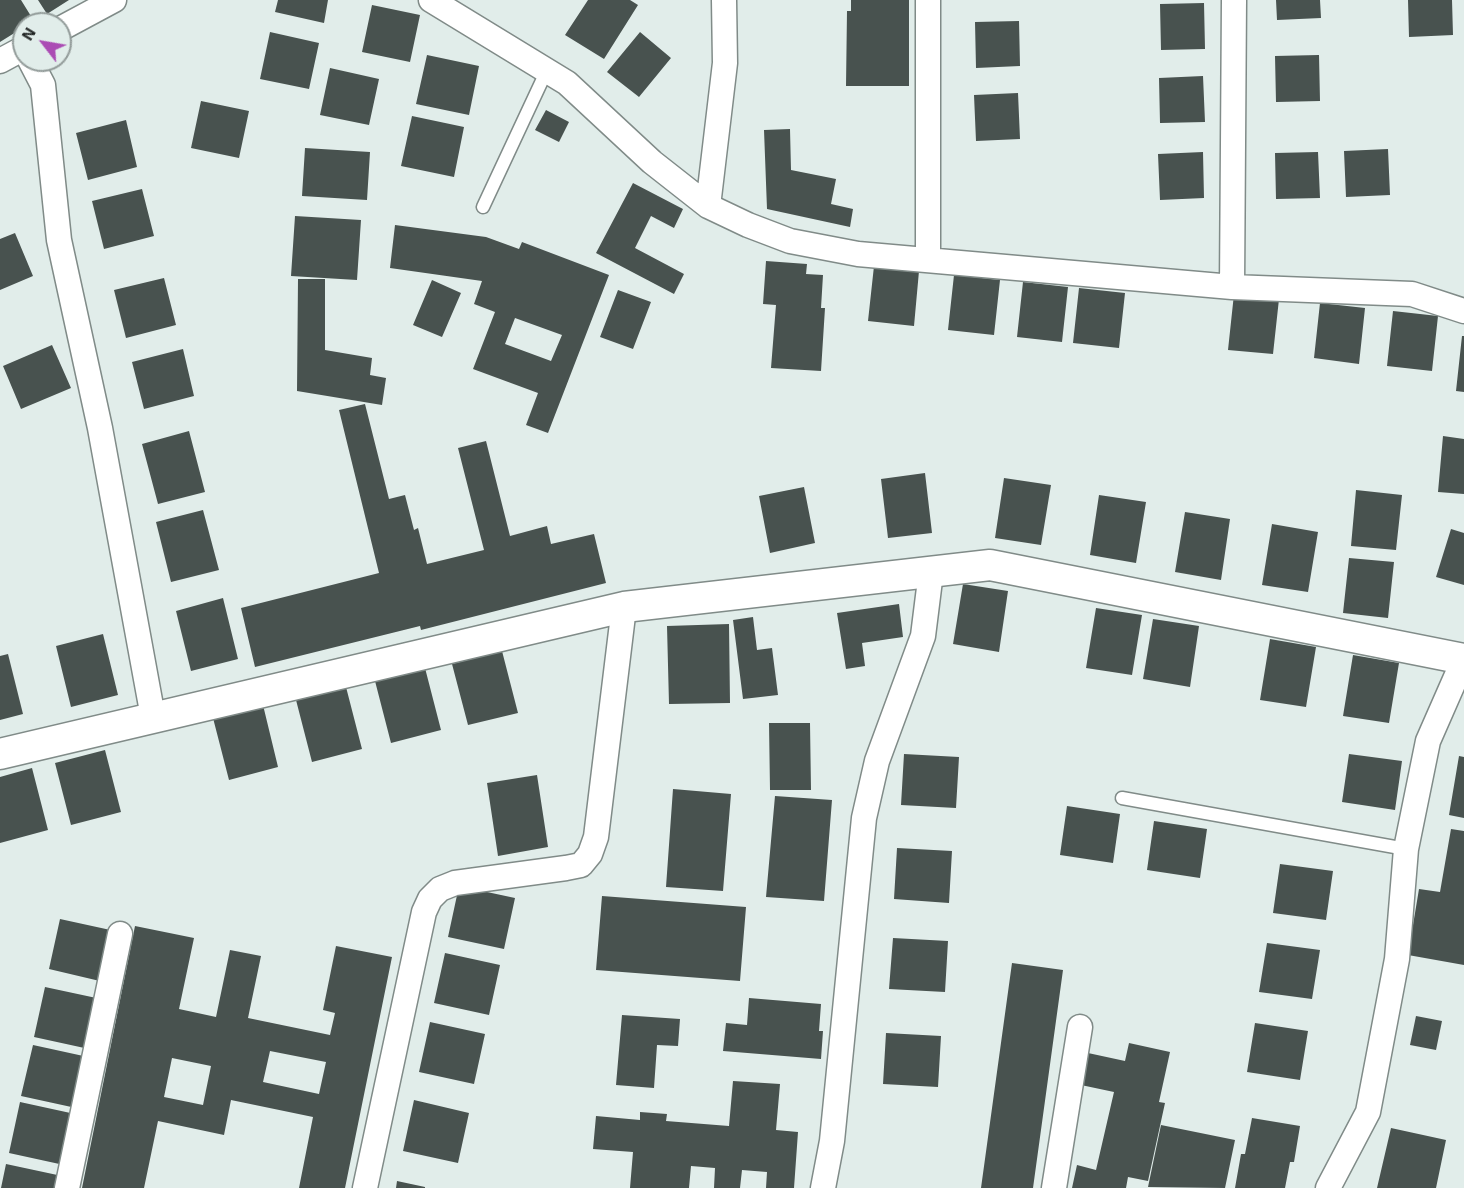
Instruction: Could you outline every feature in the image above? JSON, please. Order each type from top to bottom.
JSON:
[{"type":"street","points":[[72,23],[114,0]]},
{"type":"street","points":[[431,0],[567,83],[652,162],[708,206],[748,225],[790,240],[858,254],[928,258],[1232,287],[1412,294],[1464,311]]},
{"type":"street","points":[[708,206],[725,63],[724,0]]},
{"type":"street","points":[[928,0],[928,258]]},
{"type":"street","points":[[1232,287],[1234,0]]},
{"type":"street","points":[[36,72],[43,85],[60,240],[100,428],[153,717]]},
{"type":"street","points":[[0,754],[624,607],[990,566],[1464,659],[1428,741],[1406,849],[1396,959],[1368,1112],[1328,1188]]},
{"type":"street","points":[[823,1188],[832,1142],[864,818],[877,761],[923,636],[931,572]]},
{"type":"street","points":[[365,1188],[424,912],[430,899],[440,889],[455,883],[581,865],[590,854],[596,837],[624,607]]},
{"type":"street","points":[[66,1188],[120,934]]},
{"type":"street","points":[[1054,1188],[1080,1027]]},
{"type":"lane","points":[[483,207],[547,70]]},
{"type":"lane","points":[[1122,798],[1406,849]]},
{"type":"building","points":[[0,0],[21,0],[28,12],[12,12],[12,34],[0,42]]},
{"type":"building","points":[[38,0],[69,0],[50,12],[46,12]]},
{"type":"building","points":[[278,0],[328,0],[324,23],[275,12]]},
{"type":"building","points":[[588,0],[630,0],[638,5],[604,59],[565,35]]},
{"type":"building","points":[[851,0],[909,0],[909,86],[846,86],[847,11],[851,11]]},
{"type":"building","points":[[1276,0],[1320,0],[1321,18],[1277,20]]},
{"type":"building","points":[[1408,0],[1452,0],[1453,35],[1409,37]]},
{"type":"building","points":[[1204,3],[1205,49],[1161,50],[1160,4]]},
{"type":"building","points":[[372,5],[420,15],[410,62],[362,52]]},
{"type":"building","points":[[1019,21],[1020,66],[976,68],[975,22]]},
{"type":"building","points":[[270,32],[319,43],[309,89],[260,79]]},
{"type":"building","points":[[640,32],[671,58],[639,97],[607,72]]},
{"type":"building","points":[[427,55],[479,66],[469,115],[416,104]]},
{"type":"building","points":[[1319,55],[1320,101],[1276,102],[1275,56]]},
{"type":"building","points":[[330,68],[379,79],[369,125],[320,115]]},
{"type":"building","points":[[1203,76],[1205,122],[1160,123],[1159,78]]},
{"type":"building","points":[[1018,93],[1020,139],[976,141],[974,95]]},
{"type":"building","points":[[201,101],[249,111],[239,158],[191,148]]},
{"type":"building","points":[[546,110],[569,122],[559,142],[535,130]]},
{"type":"building","points":[[412,116],[464,127],[454,177],[401,166]]},
{"type":"building","points":[[126,120],[137,167],[88,180],[76,133]]},
{"type":"building","points":[[790,129],[791,170],[836,179],[831,204],[853,209],[850,227],[767,209],[764,130]]},
{"type":"building","points":[[305,148],[370,152],[367,200],[302,196]]},
{"type":"building","points":[[1388,149],[1390,195],[1346,197],[1344,151]]},
{"type":"building","points":[[1203,152],[1204,198],[1160,200],[1158,154]]},
{"type":"building","points":[[1318,152],[1320,198],[1276,199],[1275,153]]},
{"type":"building","points":[[633,183],[683,209],[674,228],[651,216],[635,248],[684,274],[674,294],[596,253]]},
{"type":"building","points":[[142,189],[154,236],[104,249],[92,201]]},
{"type":"building","points":[[295,216],[361,220],[357,280],[291,276]]},
{"type":"building","points":[[395,225],[486,237],[519,249],[522,242],[609,275],[548,433],[526,425],[538,393],[473,369],[495,312],[474,304],[482,281],[390,268]],"holes":[[[515,318],[562,335],[551,361],[505,344]]]},
{"type":"building","points":[[15,233],[33,276],[0,290],[0,239]]},
{"type":"building","points":[[766,261],[807,264],[806,274],[823,275],[821,308],[825,308],[821,371],[771,368],[776,305],[763,304]]},
{"type":"building","points":[[874,266],[919,271],[914,326],[868,321]]},
{"type":"building","points":[[954,275],[1000,280],[994,335],[948,330]]},
{"type":"building","points":[[164,278],[176,325],[126,338],[114,290]]},
{"type":"building","points":[[298,279],[325,279],[325,350],[372,358],[370,375],[386,378],[382,405],[297,391]]},
{"type":"building","points":[[432,280],[461,293],[442,337],[413,325]]},
{"type":"building","points":[[1023,282],[1068,287],[1062,342],[1017,337]]},
{"type":"building","points":[[1079,288],[1125,293],[1119,348],[1073,343]]},
{"type":"building","points":[[618,290],[651,302],[633,349],[600,337]]},
{"type":"building","points":[[1234,294],[1279,299],[1273,354],[1228,350]]},
{"type":"building","points":[[1320,303],[1365,308],[1359,364],[1314,358]]},
{"type":"building","points":[[1393,311],[1438,316],[1432,371],[1387,366]]},
{"type":"building","points":[[1462,336],[1464,336],[1464,392],[1456,391]]},
{"type":"building","points":[[52,345],[71,388],[21,409],[3,366]]},
{"type":"building","points":[[183,349],[194,396],[144,409],[132,362]]},
{"type":"building","points":[[365,404],[389,499],[405,495],[414,530],[418,528],[427,564],[484,550],[458,448],[486,441],[510,536],[547,526],[551,544],[594,534],[606,583],[421,630],[420,626],[255,667],[241,608],[379,573],[339,410]]},
{"type":"building","points":[[189,431],[205,492],[158,504],[142,444]]},
{"type":"building","points":[[1443,436],[1464,439],[1464,494],[1438,492]]},
{"type":"building","points":[[925,473],[932,533],[888,538],[881,479]]},
{"type":"building","points":[[1004,478],[1051,485],[1041,545],[995,538]]},
{"type":"building","points":[[804,487],[815,543],[770,553],[759,496]]},
{"type":"building","points":[[1356,490],[1402,495],[1396,550],[1351,546]]},
{"type":"building","points":[[1099,495],[1146,502],[1136,563],[1090,555]]},
{"type":"building","points":[[203,510],[219,570],[171,582],[156,522]]},
{"type":"building","points":[[1185,512],[1230,519],[1221,580],[1175,572]]},
{"type":"building","points":[[1272,524],[1318,532],[1308,592],[1262,585]]},
{"type":"building","points":[[1451,529],[1464,533],[1464,585],[1436,577]]},
{"type":"building","points":[[1349,558],[1394,562],[1388,618],[1343,613]]},
{"type":"building","points":[[963,584],[1008,591],[999,652],[953,644]]},
{"type":"building","points":[[223,598],[238,659],[191,671],[176,611]]},
{"type":"building","points":[[899,604],[903,637],[862,643],[865,666],[846,669],[837,613]]},
{"type":"building","points":[[1096,608],[1142,615],[1132,675],[1086,668]]},
{"type":"building","points":[[753,617],[757,650],[772,648],[778,695],[743,699],[733,620]]},
{"type":"building","points":[[1153,619],[1199,626],[1190,687],[1143,679]]},
{"type":"building","points":[[729,624],[730,703],[669,704],[667,626]]},
{"type":"building","points":[[103,634],[118,695],[71,707],[56,646]]},
{"type":"building","points":[[1270,639],[1316,647],[1306,707],[1260,700]]},
{"type":"building","points":[[502,651],[518,713],[468,725],[452,664]]},
{"type":"building","points":[[8,654],[23,714],[0,720],[0,656]]},
{"type":"building","points":[[1353,655],[1399,663],[1389,723],[1343,716]]},
{"type":"building","points":[[425,668],[441,730],[391,743],[375,681]]},
{"type":"building","points":[[346,687],[362,749],[312,762],[296,700]]},
{"type":"building","points":[[263,705],[278,767],[229,780],[213,718]]},
{"type":"building","points":[[769,723],[810,723],[811,790],[770,790]]},
{"type":"building","points":[[105,750],[121,812],[71,825],[55,763]]},
{"type":"building","points":[[904,754],[959,757],[956,808],[901,805]]},
{"type":"building","points":[[1349,754],[1402,761],[1395,810],[1342,802]]},
{"type":"building","points":[[1459,756],[1464,757],[1464,818],[1449,815]]},
{"type":"building","points":[[32,768],[48,830],[0,843],[0,777]]},
{"type":"building","points":[[537,775],[548,847],[498,856],[487,783]]},
{"type":"building","points":[[673,789],[731,794],[723,891],[666,887]]},
{"type":"building","points":[[775,796],[832,800],[824,901],[766,897]]},
{"type":"building","points":[[1067,806],[1120,814],[1113,863],[1060,855]]},
{"type":"building","points":[[1154,821],[1207,829],[1200,878],[1147,870]]},
{"type":"building","points":[[1451,829],[1464,831],[1464,965],[1408,955],[1419,889],[1440,892]]},
{"type":"building","points":[[897,848],[952,851],[949,903],[894,899]]},
{"type":"building","points":[[1280,864],[1333,871],[1326,920],[1273,913]]},
{"type":"building","points":[[459,886],[515,898],[504,949],[448,937]]},
{"type":"building","points":[[602,896],[746,907],[740,981],[596,970]]},
{"type":"building","points":[[60,919],[115,931],[104,982],[49,969]]},
{"type":"building","points":[[135,926],[194,938],[179,1009],[216,1017],[230,950],[261,956],[248,1018],[330,1035],[335,1013],[323,1010],[336,946],[392,957],[345,1188],[299,1188],[313,1117],[231,1100],[224,1135],[158,1121],[144,1188],[82,1188]],"holes":[[[270,1051],[326,1062],[319,1094],[263,1082]],[[172,1058],[211,1066],[203,1105],[164,1097]]]},
{"type":"building","points":[[893,938],[948,941],[945,992],[889,989]]},
{"type":"building","points":[[1267,943],[1320,950],[1312,999],[1259,992]]},
{"type":"building","points":[[445,953],[500,965],[489,1015],[434,1003]]},
{"type":"building","points":[[1012,963],[1063,970],[1033,1188],[981,1188]]},
{"type":"building","points":[[45,987],[101,999],[89,1049],[34,1037]]},
{"type":"building","points":[[749,998],[821,1004],[819,1031],[823,1031],[821,1059],[723,1051],[726,1023],[747,1025]]},
{"type":"building","points":[[622,1015],[680,1019],[678,1046],[657,1045],[654,1088],[616,1085]]},
{"type":"building","points":[[1416,1016],[1442,1021],[1436,1050],[1410,1045]]},
{"type":"building","points":[[430,1022],[485,1034],[474,1084],[419,1072]]},
{"type":"building","points":[[1255,1023],[1308,1031],[1300,1080],[1247,1072]]},
{"type":"building","points":[[886,1033],[941,1036],[938,1087],[883,1084]]},
{"type":"building","points":[[1129,1043],[1170,1052],[1159,1102],[1165,1103],[1148,1181],[1128,1177],[1126,1188],[1072,1188],[1077,1165],[1096,1170],[1114,1092],[1081,1085],[1088,1053],[1125,1061]]},
{"type":"building","points":[[33,1045],[88,1057],[76,1108],[21,1096]]},
{"type":"building","points":[[733,1081],[780,1084],[776,1130],[798,1132],[794,1188],[766,1188],[767,1172],[742,1170],[740,1188],[714,1188],[715,1168],[691,1166],[689,1188],[630,1188],[633,1152],[593,1149],[596,1116],[640,1120],[640,1112],[667,1114],[666,1121],[729,1126]]},
{"type":"building","points":[[414,1100],[469,1113],[458,1163],[403,1151]]},
{"type":"building","points":[[20,1102],[75,1114],[64,1165],[9,1153]]},
{"type":"building","points":[[1252,1118],[1300,1126],[1294,1162],[1290,1162],[1285,1188],[1235,1188],[1241,1154],[1245,1154]]},
{"type":"building","points":[[1161,1125],[1235,1140],[1225,1188],[1148,1187]]},
{"type":"building","points":[[1391,1128],[1446,1140],[1436,1188],[1377,1188]]},
{"type":"building","points":[[6,1164],[62,1176],[59,1188],[1,1188]]},
{"type":"building","points":[[397,1181],[425,1187],[425,1188],[396,1188]]}]
